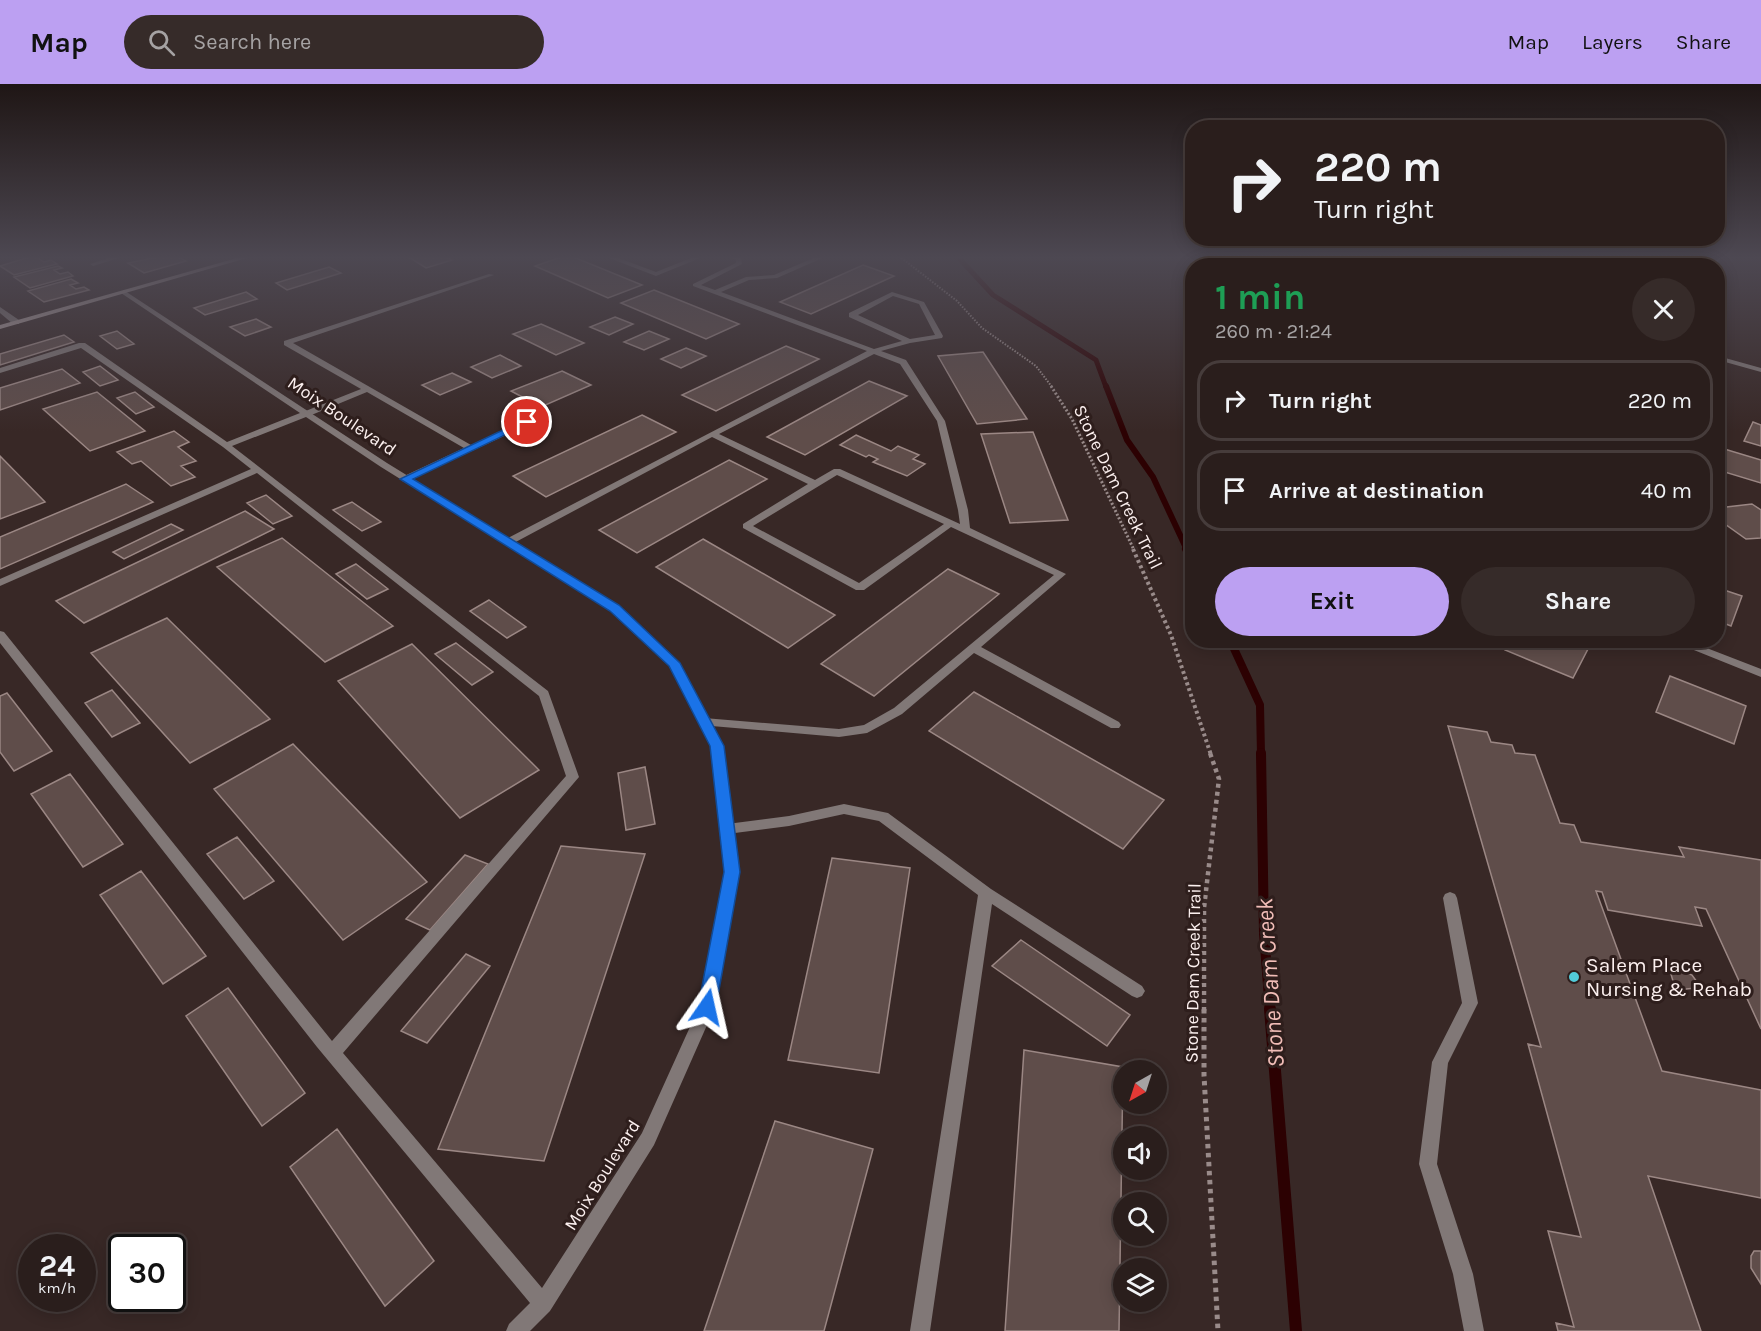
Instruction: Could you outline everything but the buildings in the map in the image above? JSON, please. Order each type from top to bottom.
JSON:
[{"type":"street","points":[[6,314],[16,322]]},
{"type":"street","points":[[0,327],[44,314]]},
{"type":"street","name":"Moix Boulevard","points":[[156,314],[405,479],[615,608],[674,663],[717,746],[732,872],[707,1007],[648,1139],[543,1304],[516,1331]]},
{"type":"street","points":[[375,314],[287,344],[470,448]]},
{"type":"street","points":[[775,314],[903,362],[942,421],[963,510],[965,529]]},
{"type":"street","points":[[854,314],[909,341]]},
{"type":"street","points":[[508,542],[874,351],[909,341],[939,336],[928,314]]},
{"type":"street","points":[[0,371],[82,345],[226,445],[544,694],[573,777],[333,1052]]},
{"type":"street","points":[[1725,360],[1761,370]]},
{"type":"street","points":[[226,445],[367,389]]},
{"type":"street","points":[[405,479],[527,422]]},
{"type":"street","points":[[712,434],[815,484]]},
{"type":"street","points":[[0,583],[257,470]]},
{"type":"street","points":[[704,722],[839,733],[867,729],[898,711],[1061,574],[965,529],[837,471],[746,526],[860,588],[951,523]]},
{"type":"street","points":[[0,635],[323,1042],[543,1304]]},
{"type":"street","points":[[973,648],[1115,725]]},
{"type":"street","points":[[1695,648],[1761,673]]},
{"type":"street","points":[[727,828],[789,821],[844,809],[883,817],[986,893],[1137,991]]},
{"type":"street","points":[[920,1331],[986,893]]},
{"type":"street","points":[[1450,898],[1470,1003],[1440,1062],[1428,1164],[1463,1274],[1474,1331]]},
{"type":"path","name":"Stone Dam Creek Trail","points":[[969,314],[982,328],[1036,366],[1056,392],[1072,419],[1172,635],[1220,778],[1204,908],[1204,1075],[1218,1331]]},
{"type":"waterway","name":"Stone Dam Creek","points":[[1023,314],[1096,360],[1106,387]]},
{"type":"waterway","name":"Stone Dam Creek","points":[[1106,386],[1127,440],[1153,477],[1185,546]]},
{"type":"waterway","name":"Stone Dam Creek","points":[[1234,648],[1260,705],[1261,755]]},
{"type":"waterway","name":"Stone Dam Creek","points":[[1261,753],[1264,933],[1270,1011]]},
{"type":"waterway","name":"Stone Dam Creek","points":[[1270,1009],[1296,1331]]},
{"type":"place","name":"Salem Place Nursing & Rehab","points":[[1574,977]]},
{"type":"route","points":[[527,422],[405,479],[615,608],[674,663],[717,746],[732,872],[707,1007]]}]
